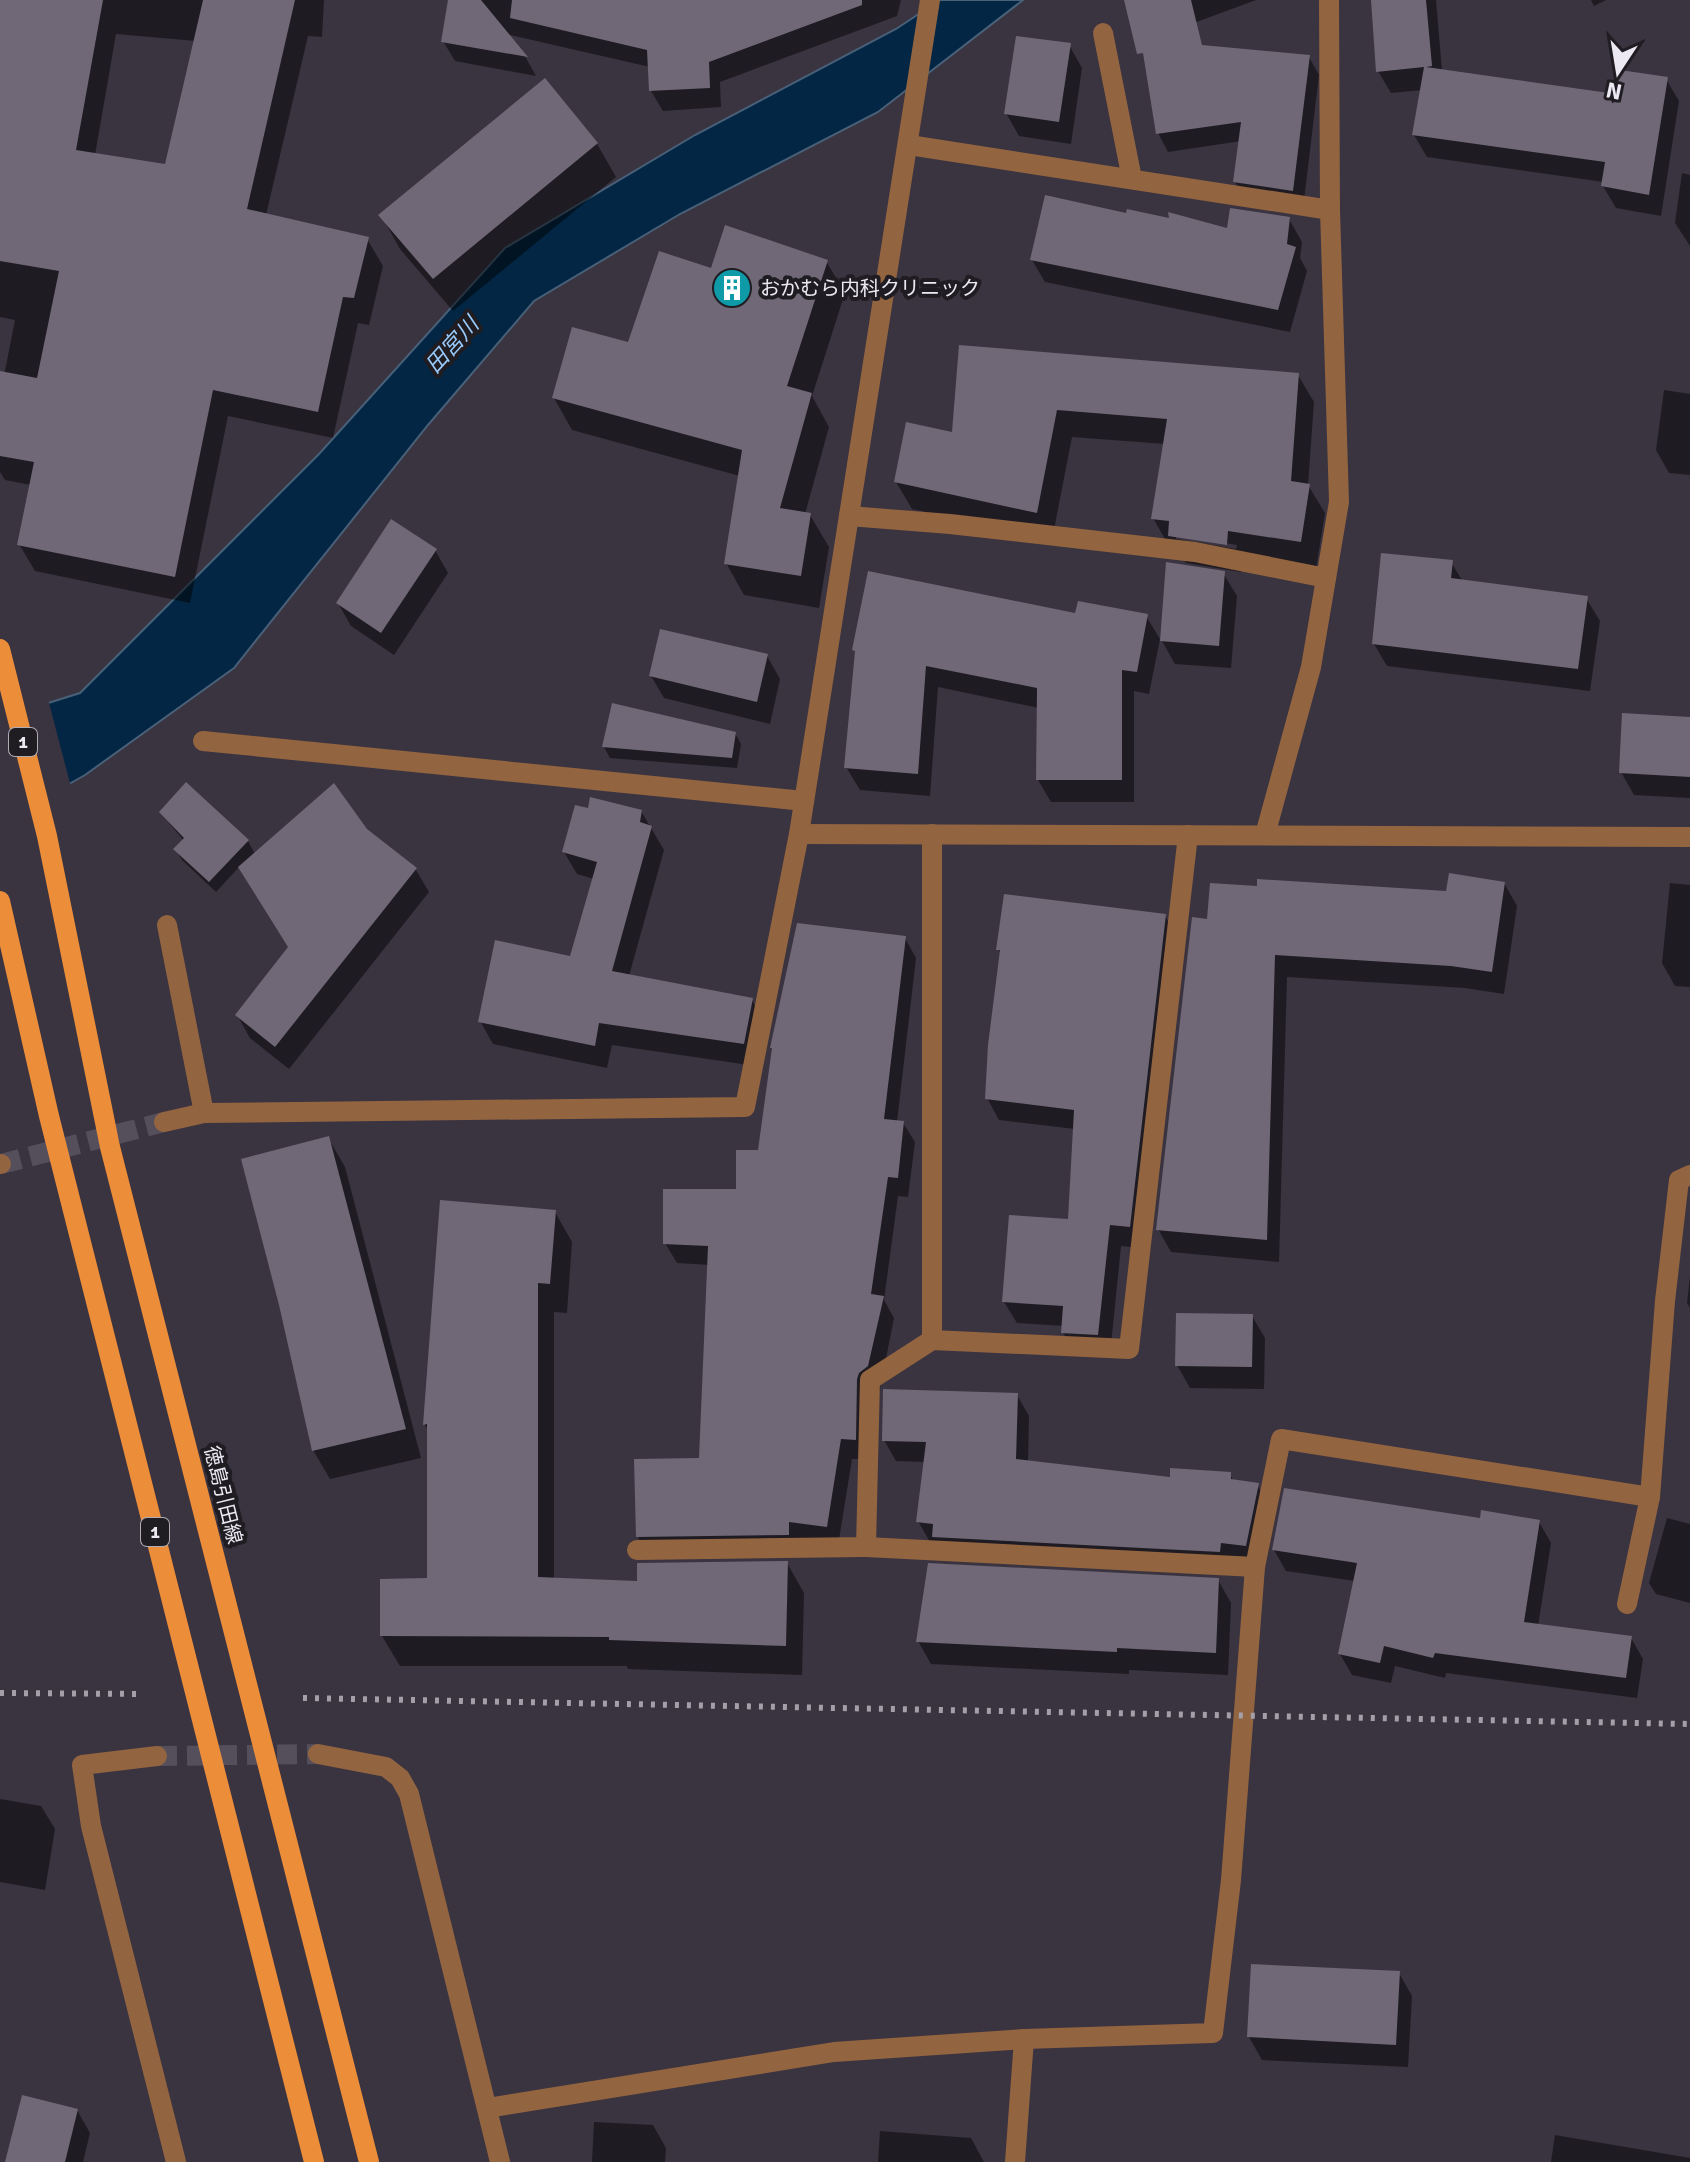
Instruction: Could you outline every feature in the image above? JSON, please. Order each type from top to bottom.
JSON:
[{"type":"main road","name":"徳島引田線","points":[[0,649],[47,836],[110,1147],[369,2162]]},
{"type":"main road","name":"1","points":[[0,901],[49,1116],[314,2162]]},
{"type":"street","points":[[164,1122],[204,1113],[745,1107],[799,834],[930,0]]},
{"type":"street","points":[[1265,835],[1311,667],[1339,502],[1330,210],[1329,0]]},
{"type":"street","points":[[1103,33],[1132,179]]},
{"type":"street","points":[[909,145],[1330,210]]},
{"type":"street","points":[[849,516],[1195,552],[1326,578]]},
{"type":"street","points":[[203,741],[804,801]]},
{"type":"street","points":[[799,834],[1690,837]]},
{"type":"street","points":[[932,834],[932,1340]]},
{"type":"street","points":[[866,1547],[870,1380],[932,1340],[1129,1349],[1188,835]]},
{"type":"street","points":[[167,925],[204,1113]]},
{"type":"street","points":[[1627,1604],[1650,1497],[1665,1301],[1679,1180],[1690,1175]]},
{"type":"street","points":[[487,2108],[834,2052],[1024,2039],[1213,2033],[1231,1880],[1255,1567],[1281,1439],[1650,1497]]},
{"type":"street","points":[[637,1550],[866,1547],[1255,1567]]},
{"type":"street","points":[[318,1754],[386,1767],[400,1778],[409,1794],[500,2162]]},
{"type":"street","points":[[157,1756],[82,1765],[91,1826],[176,2162]]},
{"type":"street","points":[[1015,2162],[1024,2039]]},
{"type":"water","name":"田宮川","points":[[940,0],[1023,0],[878,112],[680,214],[534,301],[428,425],[234,668],[85,775],[0,823],[0,718],[80,693],[319,454],[505,248],[695,135],[896,29]]},
{"type":"pier","points":[[48,699],[71,787],[0,827],[0,714]]},
{"type":"building","points":[[0,0],[103,0],[76,150],[165,164],[203,0],[295,0],[247,209],[369,237],[354,298],[343,297],[318,412],[213,390],[175,577],[17,545],[34,462],[0,456],[0,371],[37,378],[59,271],[0,261]]},
{"type":"building","points":[[448,0],[481,0],[528,57],[441,42]]},
{"type":"building","points":[[512,0],[862,0],[862,5],[709,62],[710,88],[649,91],[647,50],[510,18]]},
{"type":"building","points":[[1124,0],[1191,0],[1202,45],[1310,55],[1293,191],[1233,182],[1241,122],[1156,134],[1143,53],[1137,54]]},
{"type":"building","points":[[1371,0],[1426,0],[1432,66],[1426,67],[1616,94],[1620,70],[1668,77],[1649,195],[1601,186],[1605,162],[1412,135],[1424,67],[1376,72]]},
{"type":"building","points":[[1016,36],[1071,43],[1059,122],[1004,114]]},
{"type":"building","points":[[545,78],[598,143],[433,279],[378,215]]},
{"type":"building","points":[[1045,195],[1126,213],[1127,209],[1169,218],[1168,212],[1227,228],[1230,208],[1290,217],[1287,244],[1296,247],[1278,310],[1030,260]]},
{"type":"building","points":[[725,225],[828,260],[787,386],[812,393],[780,508],[811,513],[801,576],[724,564],[742,450],[552,398],[572,327],[628,342],[659,251],[711,268]]},
{"type":"building","points":[[959,345],[1299,373],[1291,481],[1310,484],[1301,542],[1228,531],[1227,545],[1168,536],[1169,521],[1151,519],[1167,419],[1057,410],[1037,513],[894,482],[906,422],[952,432]]},
{"type":"building","points":[[391,519],[437,549],[381,633],[336,603]]},
{"type":"building","points":[[1381,553],[1453,560],[1451,578],[1588,596],[1578,669],[1372,644]]},
{"type":"building","points":[[1166,562],[1225,571],[1219,646],[1160,641]]},
{"type":"building","points":[[868,571],[1075,613],[1078,601],[1148,614],[1137,672],[1122,670],[1122,780],[1036,780],[1037,688],[926,666],[918,774],[844,768],[855,651],[852,650]]},
{"type":"building","points":[[660,629],[768,654],[757,702],[649,676]]},
{"type":"building","points":[[612,703],[736,732],[732,758],[602,747]]},
{"type":"building","points":[[1622,713],[1690,717],[1690,777],[1619,773]]},
{"type":"building","points":[[186,782],[249,840],[209,882],[173,849],[184,838],[159,812]]},
{"type":"building","points":[[334,783],[367,829],[417,868],[275,1047],[235,1015],[288,947],[238,867]]},
{"type":"building","points":[[590,797],[642,810],[640,822],[652,826],[612,971],[753,998],[744,1044],[599,1023],[595,1046],[478,1022],[495,940],[570,956],[597,862],[562,852],[575,805],[588,808]]},
{"type":"building","points":[[1449,873],[1505,882],[1492,972],[1451,966],[1275,955],[1267,1240],[1156,1230],[1192,917],[1207,919],[1210,883],[1257,886],[1257,879],[1446,891]]},
{"type":"building","points":[[1004,894],[1166,914],[1130,1227],[1110,1225],[1098,1335],[1061,1333],[1063,1306],[1002,1302],[1009,1215],[1068,1219],[1074,1110],[985,1099],[988,1045],[1000,950],[996,950]]},
{"type":"building","points":[[797,923],[906,936],[884,1119],[904,1121],[898,1178],[888,1177],[871,1294],[884,1296],[868,1366],[857,1379],[856,1440],[841,1439],[827,1527],[789,1522],[789,1535],[636,1537],[634,1459],[699,1458],[708,1246],[663,1244],[663,1189],[736,1189],[736,1150],[758,1150],[770,1048]]},
{"type":"building","points":[[329,1136],[406,1429],[312,1451],[279,1305],[241,1159]]},
{"type":"building","points":[[440,1200],[556,1210],[550,1284],[538,1283],[538,1577],[637,1581],[637,1563],[788,1561],[786,1646],[609,1640],[609,1637],[380,1636],[380,1579],[427,1578],[427,1424],[423,1425]]},
{"type":"building","points":[[1176,1313],[1253,1314],[1252,1367],[1175,1366]]},
{"type":"building","points":[[883,1389],[1018,1393],[1016,1459],[1170,1477],[1170,1468],[1231,1472],[1231,1479],[1259,1483],[1246,1546],[1221,1543],[1220,1552],[932,1537],[933,1524],[916,1522],[926,1442],[882,1441]]},
{"type":"building","points":[[1284,1488],[1480,1518],[1481,1510],[1540,1520],[1524,1622],[1632,1636],[1626,1678],[1435,1653],[1433,1658],[1384,1646],[1380,1663],[1338,1654],[1357,1563],[1272,1550]]},
{"type":"building","points":[[928,1563],[1219,1578],[1216,1653],[1117,1648],[1117,1652],[916,1642]]},
{"type":"building","points":[[1251,1964],[1400,1971],[1396,2045],[1247,2037]]},
{"type":"building","points":[[22,2095],[78,2109],[65,2162],[5,2162]]},
{"type":"tunnel","points":[[1,1164],[164,1122]]},
{"type":"tunnel","points":[[157,1756],[318,1754]]},
{"type":"railway","points":[[0,1693],[142,1694]]},
{"type":"railway","points":[[303,1698],[1690,1724]]},
{"type":"place","name":"おかむら内科クリニック","points":[[732,288]]}]
